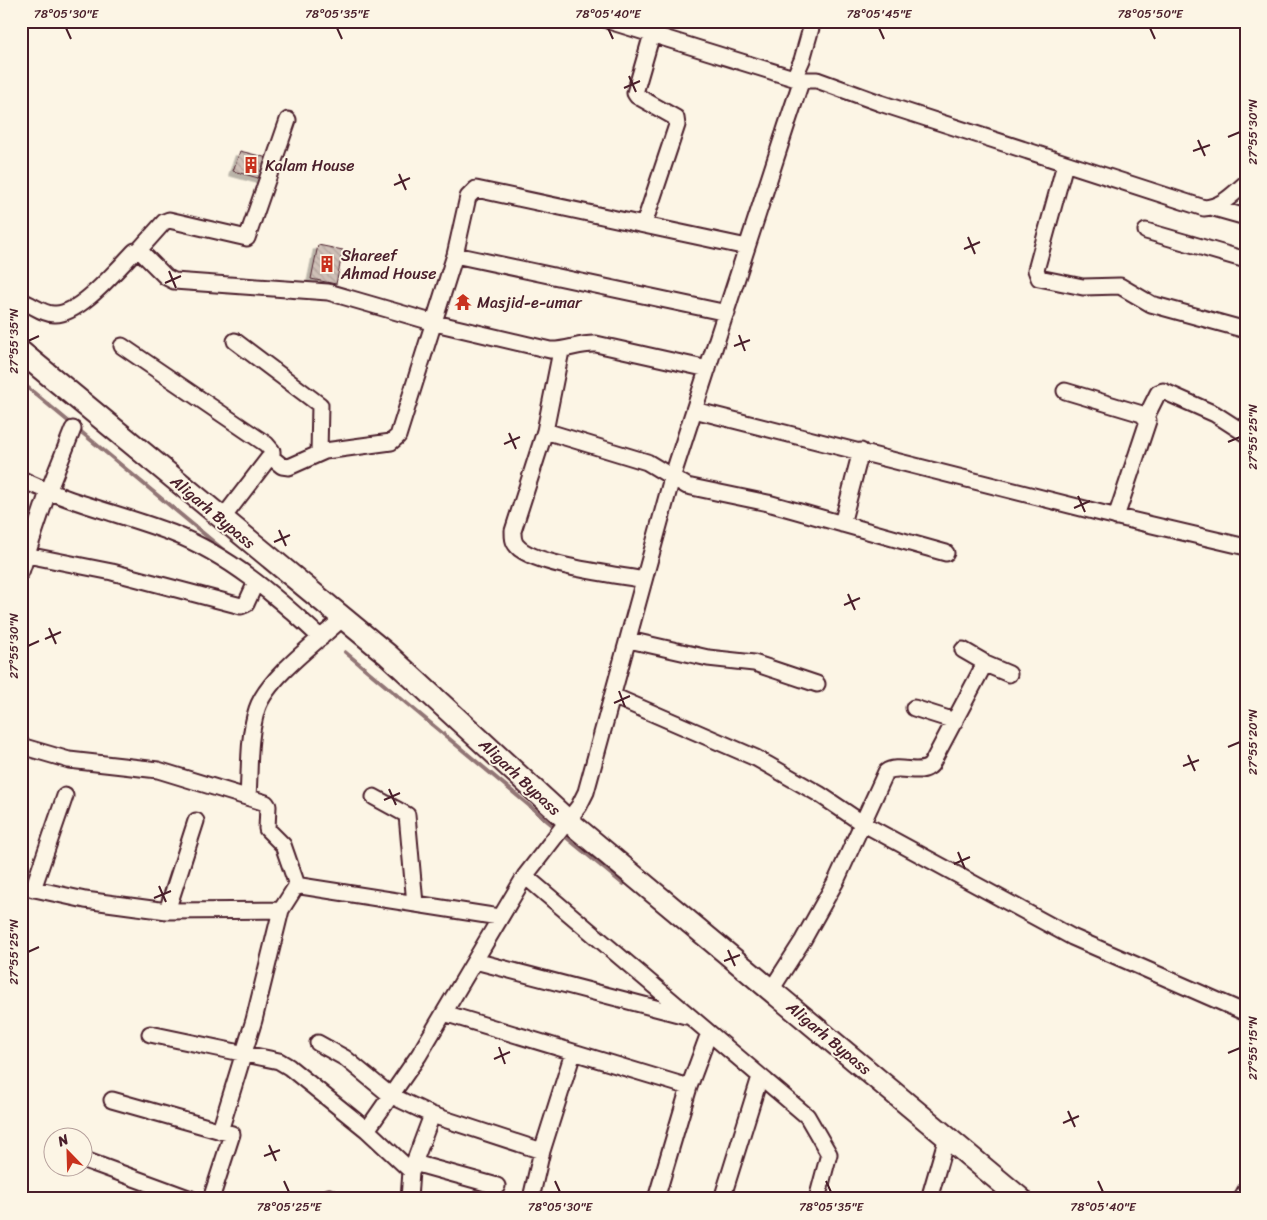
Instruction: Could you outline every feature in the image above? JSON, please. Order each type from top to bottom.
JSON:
[{"type":"highway","name":"Aligarh Bypass","points":[[21,352],[388,655],[561,827],[771,990],[947,1137],[1013,1196]]},
{"type":"street","points":[[609,21],[799,80],[810,78],[817,80],[1191,205],[1214,208],[1246,217]]},
{"type":"street","points":[[367,1130],[419,1055],[525,876],[579,806],[586,792],[672,478],[727,313],[799,80],[802,60],[813,21]]},
{"type":"street","points":[[644,224],[677,125],[676,118],[635,93],[652,34]]},
{"type":"street","points":[[21,301],[51,314],[70,310],[84,301],[135,251],[140,250],[164,222],[169,220],[246,238],[288,120]]},
{"type":"street","points":[[1065,164],[1036,270],[1039,278],[1083,287],[1120,286],[1151,304],[1246,330]]},
{"type":"street","points":[[1214,208],[1246,183]]},
{"type":"street","points":[[272,458],[286,467],[319,453],[396,440],[400,433],[455,256],[468,197],[476,189],[747,247]]},
{"type":"street","points":[[1146,231],[1246,260]]},
{"type":"street","points":[[140,250],[170,280],[328,292],[435,323],[561,351],[587,343],[596,344],[708,369]]},
{"type":"street","points":[[455,256],[727,313]]},
{"type":"street","points":[[235,341],[320,405],[319,453]]},
{"type":"street","points":[[122,346],[266,444],[272,451],[272,458]]},
{"type":"street","points":[[561,351],[545,431],[513,532],[515,545],[521,550],[540,558],[562,564],[644,580]]},
{"type":"street","points":[[1065,391],[1146,417]]},
{"type":"street","points":[[1116,517],[1148,423],[1146,417],[1158,393],[1163,391],[1215,414],[1246,434]]},
{"type":"street","points":[[694,410],[1116,517],[1246,547]]},
{"type":"street","points":[[21,572],[48,492],[73,429]]},
{"type":"street","points":[[545,431],[639,459],[659,468],[672,478],[688,486],[768,503],[946,553]]},
{"type":"street","points":[[842,524],[861,451]]},
{"type":"street","points":[[222,519],[268,459],[272,458]]},
{"type":"street","points":[[21,479],[48,492],[173,534],[215,553],[287,607],[320,638]]},
{"type":"street","points":[[27,555],[112,572],[241,606],[246,604],[256,582]]},
{"type":"street","points":[[248,797],[252,732],[262,697],[272,682],[343,618]]},
{"type":"street","points":[[629,640],[708,658],[754,663],[817,684]]},
{"type":"street","points":[[963,650],[984,663],[1009,674]]},
{"type":"street","points":[[771,990],[803,940],[832,889],[886,772],[892,769],[928,768],[955,721],[984,663]]},
{"type":"street","points":[[613,696],[756,758],[812,790],[862,823],[1072,937],[1246,1013]]},
{"type":"street","points":[[914,708],[955,721]]},
{"type":"street","points":[[21,746],[68,760],[158,770],[268,804],[267,830],[283,845],[297,885]]},
{"type":"street","points":[[65,796],[27,887],[90,901],[167,911],[281,910]]},
{"type":"street","points":[[374,797],[403,811],[407,815],[415,904]]},
{"type":"street","points":[[167,911],[196,821]]},
{"type":"street","points":[[525,876],[638,970],[688,1016],[807,1116],[827,1149],[829,1160],[817,1199]]},
{"type":"street","points":[[297,885],[499,917]]},
{"type":"street","points":[[220,1131],[242,1054],[254,1020],[281,910],[297,885]]},
{"type":"street","points":[[475,961],[688,1016]]},
{"type":"street","points":[[444,1013],[689,1087]]},
{"type":"street","points":[[656,1199],[689,1087],[709,1033]]},
{"type":"street","points":[[150,1034],[279,1061],[413,1167],[498,1186]]},
{"type":"street","points":[[318,1043],[345,1058],[390,1095],[432,1115],[542,1151]]},
{"type":"street","points":[[532,1194],[542,1151],[573,1053]]},
{"type":"street","points":[[722,1199],[760,1077]]},
{"type":"street","points":[[112,1100],[232,1134],[212,1199]]},
{"type":"street","points":[[409,1199],[413,1167],[432,1115]]},
{"type":"street","points":[[929,1199],[947,1137]]},
{"type":"street","points":[[92,1163],[191,1199]]},
{"type":"street","points":[[1241,1199],[1246,1190]]},
{"type":"building","name":"Kalam House","points":[[240,151],[268,158],[262,179],[233,171]]},
{"type":"building","name":"Shareef Ahmad House","points":[[318,245],[343,250],[336,284],[311,279]]},
{"type":"waterway","points":[[21,382],[227,553]]},
{"type":"waterway","points":[[345,652],[556,828]]},
{"type":"waterway","points":[[561,833],[623,884]]},
{"type":"place","name":"Kalam House","points":[[251,165]]},
{"type":"place","name":"Shareef Ahmad House","points":[[327,264]]},
{"type":"place","name":"Masjid-e-umar","points":[[463,302]]}]
